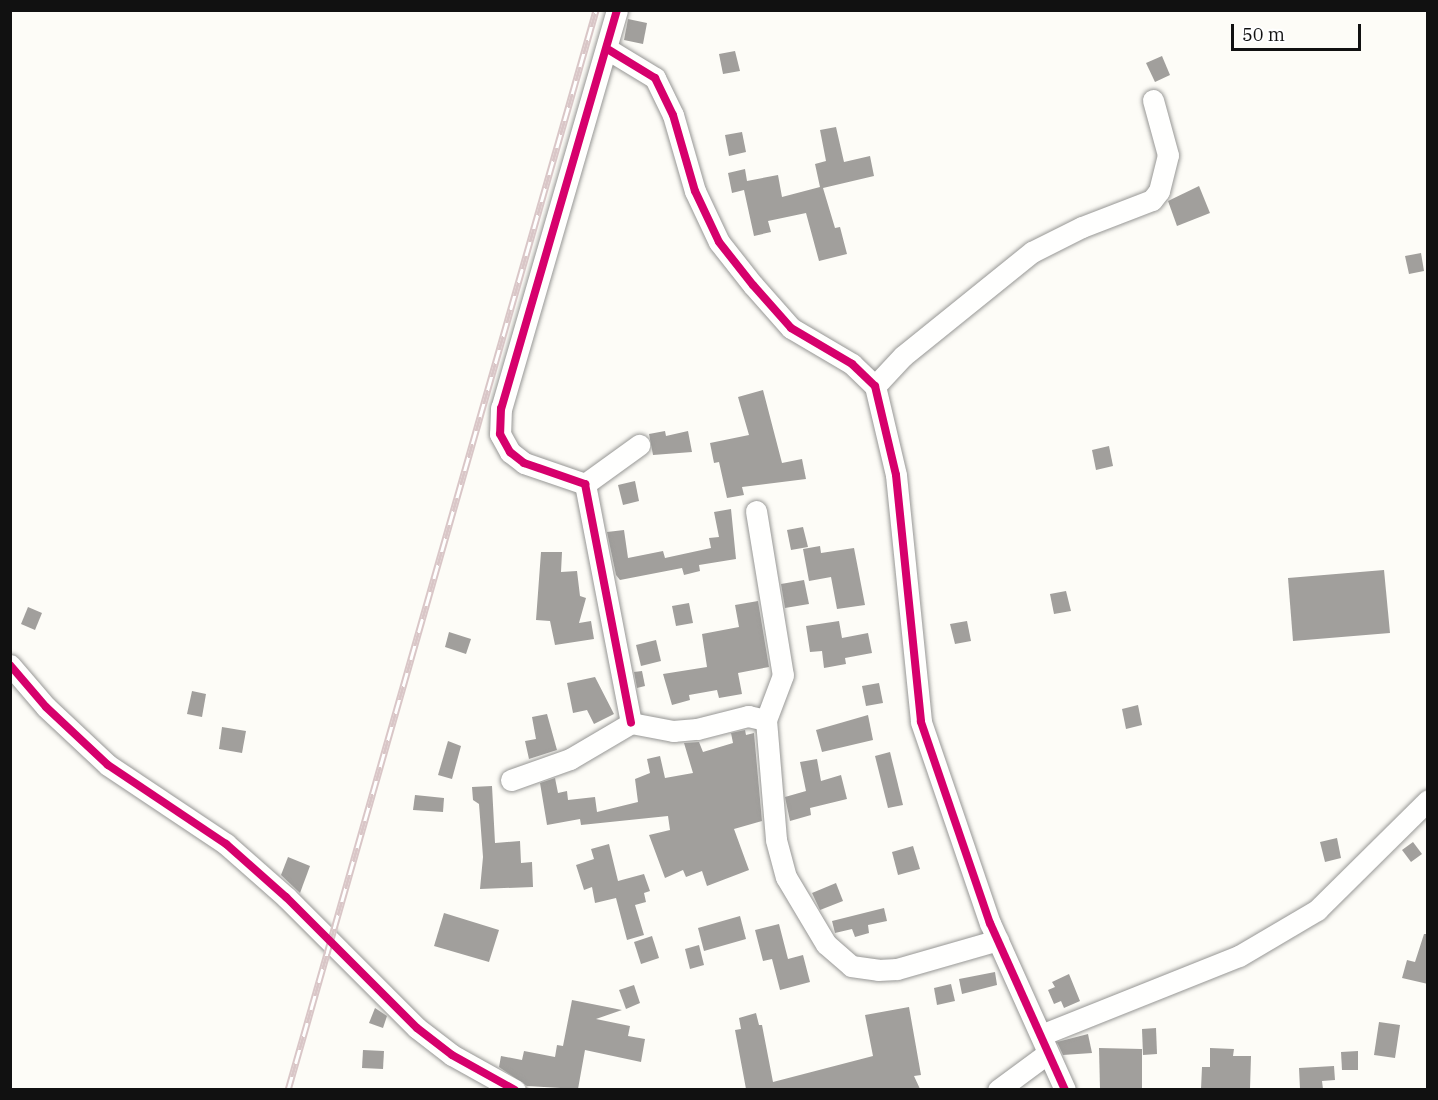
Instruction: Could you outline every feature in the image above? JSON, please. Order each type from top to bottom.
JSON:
[{"type":"street","points":[[585,484],[524,464],[510,452],[500,434],[501,408],[609,50],[617,10]]},
{"type":"street","points":[[609,50],[656,78],[673,115],[700,202],[719,243],[791,328],[852,364],[875,386],[896,475],[921,722],[998,940],[1065,1089]]},
{"type":"street","points":[[875,386],[903,356],[1032,252],[1082,227],[1152,200],[1166,169],[1168,155],[1152,100]]},
{"type":"street","points":[[585,484],[639,445]]},
{"type":"street","points":[[585,484],[631,723]]},
{"type":"street","points":[[756,511],[783,675],[766,720],[776,840],[786,877],[826,944],[851,966],[878,970],[897,969],[998,940]]},
{"type":"street","points":[[10,665],[46,707],[108,765],[226,844],[269,882],[417,1028],[452,1055],[515,1089]]},
{"type":"street","points":[[512,780],[570,759],[631,723],[673,731],[697,729],[748,716],[766,720]]},
{"type":"street","points":[[998,1089],[1045,1044],[1239,956],[1317,910],[1428,800]]},
{"type":"building","points":[[628,19],[647,23],[643,44],[624,40]]},
{"type":"building","points":[[735,51],[740,71],[723,74],[719,54]]},
{"type":"building","points":[[1162,56],[1170,75],[1155,82],[1146,63]]},
{"type":"building","points":[[836,127],[844,162],[870,156],[874,176],[823,188],[835,228],[840,227],[847,254],[819,261],[806,213],[768,221],[771,232],[754,236],[744,190],[732,193],[728,173],[745,169],[747,181],[778,175],[782,197],[820,187],[815,164],[826,161],[820,130]]},
{"type":"building","points":[[742,132],[746,152],[729,156],[725,135]]},
{"type":"building","points":[[1199,186],[1210,213],[1177,226],[1168,201]]},
{"type":"building","points":[[1421,253],[1424,271],[1409,274],[1405,256]]},
{"type":"building","points":[[763,390],[782,463],[802,459],[806,479],[742,487],[744,495],[727,498],[719,462],[714,463],[710,443],[749,435],[738,397]]},
{"type":"building","points":[[665,431],[666,436],[688,431],[692,452],[653,455],[649,434]]},
{"type":"building","points":[[1109,446],[1113,466],[1096,470],[1092,450]]},
{"type":"building","points":[[635,481],[639,501],[623,505],[618,485]]},
{"type":"building","points":[[731,509],[736,559],[699,565],[700,571],[684,575],[682,568],[620,580],[616,575],[607,532],[624,530],[628,558],[663,551],[665,558],[711,548],[709,538],[719,537],[714,512]]},
{"type":"building","points":[[803,527],[808,547],[791,550],[787,530]]},
{"type":"building","points":[[820,546],[821,553],[854,548],[865,605],[837,609],[831,577],[809,581],[803,549]]},
{"type":"building","points":[[541,552],[562,552],[561,572],[577,571],[580,596],[586,598],[579,623],[591,621],[594,639],[555,645],[550,621],[536,620]]},
{"type":"building","points":[[1384,570],[1390,633],[1293,641],[1288,578]]},
{"type":"building","points":[[804,580],[809,604],[785,608],[781,584]]},
{"type":"building","points":[[1066,591],[1071,611],[1054,614],[1050,594]]},
{"type":"building","points":[[758,601],[769,667],[738,673],[742,694],[719,698],[717,690],[689,695],[690,700],[672,705],[663,674],[707,667],[702,634],[739,627],[735,605]]},
{"type":"building","points":[[689,603],[693,623],[676,626],[672,606]]},
{"type":"building","points":[[28,607],[42,613],[35,630],[21,624]]},
{"type":"building","points":[[839,621],[842,638],[868,633],[872,653],[845,658],[846,664],[824,668],[822,651],[810,652],[806,626]]},
{"type":"building","points":[[967,621],[971,641],[955,644],[950,624]]},
{"type":"building","points":[[449,632],[471,639],[466,654],[445,647]]},
{"type":"building","points":[[656,640],[661,661],[641,666],[636,645]]},
{"type":"building","points":[[642,671],[645,686],[637,688],[634,672]]},
{"type":"building","points":[[595,677],[614,714],[594,724],[587,710],[573,713],[567,683]]},
{"type":"building","points":[[879,683],[883,703],[866,706],[862,686]]},
{"type":"building","points":[[192,691],[206,694],[202,717],[187,714]]},
{"type":"building","points":[[1138,705],[1142,725],[1126,729],[1122,709]]},
{"type":"building","points":[[547,714],[557,750],[529,759],[525,741],[536,739],[532,717]]},
{"type":"building","points":[[868,715],[873,740],[822,752],[816,730]]},
{"type":"building","points":[[222,727],[246,731],[242,753],[219,749]]},
{"type":"building","points":[[745,730],[746,735],[754,733],[762,821],[734,829],[749,870],[707,886],[702,871],[686,877],[683,870],[665,878],[649,835],[670,830],[668,816],[581,825],[580,819],[547,825],[540,783],[555,778],[558,793],[567,791],[568,800],[595,797],[597,812],[638,802],[635,779],[650,773],[647,759],[660,756],[665,778],[693,773],[684,743],[699,742],[703,752],[733,743],[731,733]]},
{"type":"building","points":[[448,741],[461,746],[452,779],[438,775]]},
{"type":"building","points":[[890,752],[903,805],[888,808],[875,756]]},
{"type":"building","points":[[817,759],[821,781],[841,775],[847,799],[810,808],[811,815],[790,821],[785,797],[806,791],[800,762]]},
{"type":"building","points":[[492,786],[495,843],[520,841],[521,863],[532,862],[533,887],[480,889],[483,857],[479,804],[473,800],[472,787]]},
{"type":"building","points":[[415,795],[444,798],[443,812],[413,810]]},
{"type":"building","points":[[1337,838],[1341,858],[1325,862],[1320,842]]},
{"type":"building","points":[[1413,842],[1422,854],[1411,862],[1402,850]]},
{"type":"building","points":[[609,844],[618,881],[644,874],[650,891],[644,893],[646,902],[635,905],[644,935],[627,940],[616,898],[595,903],[592,887],[584,890],[576,865],[594,859],[591,849]]},
{"type":"building","points":[[913,846],[920,869],[898,875],[892,852]]},
{"type":"building","points":[[288,857],[310,866],[300,893],[281,875]]},
{"type":"building","points":[[836,883],[843,901],[820,910],[812,893]]},
{"type":"building","points":[[884,908],[887,921],[868,925],[869,933],[855,937],[852,929],[835,933],[832,921]]},
{"type":"building","points":[[444,913],[499,930],[489,962],[434,946]]},
{"type":"building","points":[[740,916],[746,939],[704,951],[698,928]]},
{"type":"building","points":[[779,924],[788,959],[803,955],[810,982],[780,990],[772,959],[763,961],[755,930]]},
{"type":"building","points":[[1424,934],[1428,934],[1428,984],[1402,978],[1407,960],[1415,962]]},
{"type":"building","points":[[652,936],[659,958],[641,964],[634,942]]},
{"type":"building","points":[[699,945],[704,965],[690,969],[685,949]]},
{"type":"building","points":[[995,972],[997,985],[962,994],[959,979]]},
{"type":"building","points":[[1069,974],[1080,1001],[1064,1008],[1061,1001],[1054,1004],[1048,990],[1055,987],[1052,982]]},
{"type":"building","points":[[951,984],[955,1001],[937,1005],[934,988]]},
{"type":"building","points":[[634,985],[640,1003],[626,1009],[619,990]]},
{"type":"building","points":[[572,1000],[622,1010],[596,1019],[630,1026],[628,1036],[645,1039],[641,1062],[585,1050],[578,1089],[527,1086],[499,1067],[501,1056],[522,1060],[524,1051],[555,1057],[557,1045],[563,1046]]},
{"type":"building","points":[[909,1007],[921,1075],[914,1076],[920,1089],[746,1089],[735,1030],[741,1029],[739,1018],[756,1013],[759,1025],[762,1025],[773,1082],[873,1056],[865,1015]]},
{"type":"building","points":[[375,1008],[387,1016],[383,1028],[369,1023]]},
{"type":"building","points":[[1379,1022],[1400,1025],[1395,1058],[1374,1055]]},
{"type":"building","points":[[1156,1028],[1157,1054],[1143,1055],[1142,1029]]},
{"type":"building","points":[[1088,1034],[1092,1053],[1063,1055],[1057,1042]]},
{"type":"building","points":[[1099,1048],[1142,1049],[1142,1089],[1100,1089]]},
{"type":"building","points":[[1210,1048],[1234,1049],[1233,1056],[1251,1056],[1250,1089],[1201,1089],[1202,1067],[1210,1067]]},
{"type":"building","points":[[363,1050],[384,1051],[383,1069],[362,1068]]},
{"type":"building","points":[[1358,1051],[1358,1070],[1342,1070],[1341,1052]]},
{"type":"building","points":[[1334,1066],[1335,1080],[1322,1081],[1323,1089],[1300,1089],[1299,1068]]},
{"type":"railway","points":[[288,1090],[596,10]]},
{"type":"cycle path","points":[[617,10],[501,408],[500,434],[510,452],[524,463],[585,484],[631,723]]},
{"type":"cycle path","points":[[609,50],[655,78],[673,115],[695,191],[719,242],[753,285],[791,328],[852,364],[875,386],[896,475],[921,722],[990,923],[1065,1090]]},
{"type":"cycle path","points":[[10,665],[46,707],[108,765],[226,844],[286,897],[417,1028],[452,1055],[515,1090]]}]
